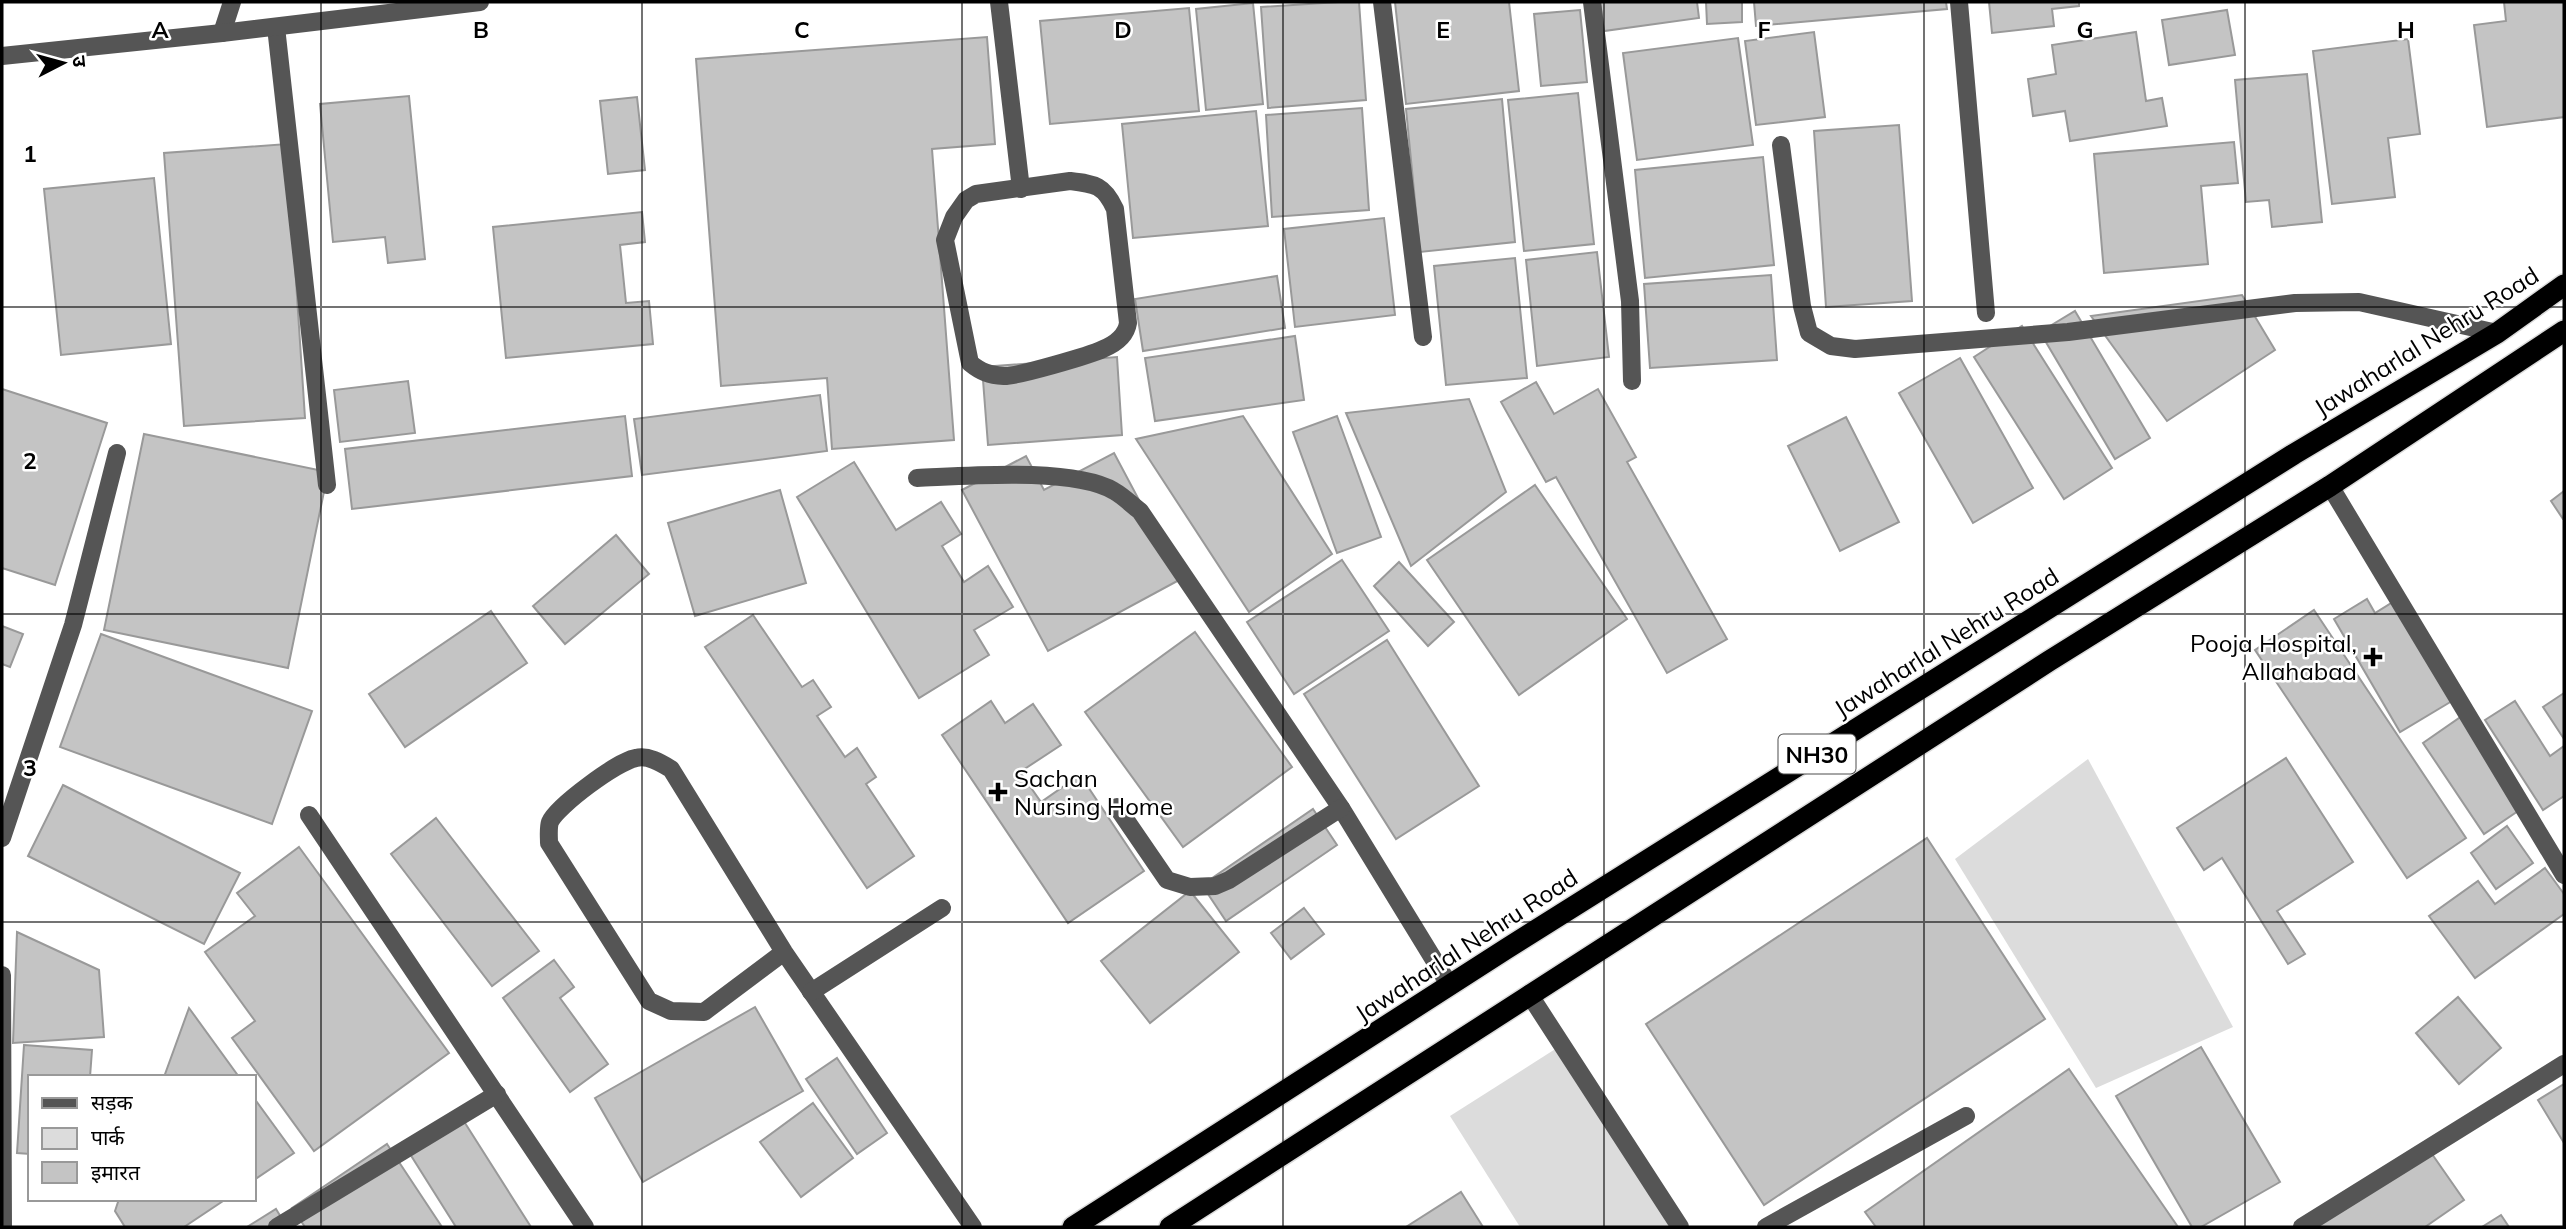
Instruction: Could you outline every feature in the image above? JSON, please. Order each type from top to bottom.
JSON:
[{"type":"highway","name":"Jawaharlal Nehru Road","points":[[1073,1227],[2294,454],[2497,333],[2564,285]]},
{"type":"highway","name":"NH30","points":[[1170,1227],[1529,994],[2330,486],[2564,331]]},
{"type":"street","points":[[222,33],[232,2]]},
{"type":"street","points":[[2,56],[480,2]]},
{"type":"street","points":[[999,2],[1021,189]]},
{"type":"street","points":[[1382,2],[1423,337]]},
{"type":"street","points":[[1592,2],[1630,301],[1632,381]]},
{"type":"street","points":[[1959,2],[1986,313]]},
{"type":"street","points":[[276,27],[327,485]]},
{"type":"street","points":[[1781,145],[1802,306],[1810,332],[1831,346],[1855,349],[2068,331],[2295,303],[2359,302],[2497,333]]},
{"type":"street","points":[[1070,181],[1095,184],[1108,194],[1115,209],[1128,323],[1127,330],[1120,339],[1102,349],[1007,377],[983,373],[970,363],[945,240],[954,217],[966,201],[976,194],[1021,189],[1070,181]]},
{"type":"street","points":[[2,838],[73,625],[117,453]]},
{"type":"street","points":[[917,478],[1071,477],[1114,490],[1140,511],[1341,808],[1450,986]]},
{"type":"street","points":[[2330,486],[2564,875]]},
{"type":"street","points":[[784,952],[704,1012],[671,1011],[649,1001],[549,843],[549,824],[556,812],[613,767],[637,757],[655,760],[671,769],[784,952],[973,1227]]},
{"type":"street","points":[[1117,807],[1167,880],[1190,887],[1216,886],[1229,880],[1341,808]]},
{"type":"street","points":[[309,815],[585,1227]]},
{"type":"street","points":[[811,992],[942,908]]},
{"type":"street","points":[[2,975],[3,1227]]},
{"type":"street","points":[[1529,994],[1680,1227]]},
{"type":"street","points":[[2302,1227],[2564,1063]]},
{"type":"street","points":[[277,1227],[497,1094]]},
{"type":"street","points":[[1766,1227],[1966,1116]]},
{"type":"green space","points":[[2088,759],[2233,1027],[2096,1088],[1955,859]]},
{"type":"green space","points":[[1560,1046],[1673,1227],[1520,1227],[1450,1116]]},
{"type":"building","points":[[1359,2],[1366,100],[1268,108],[1261,7]]},
{"type":"building","points":[[1395,2],[1509,2],[1519,91],[1406,104]]},
{"type":"building","points":[[1600,2],[1697,2],[1699,18],[1604,31]]},
{"type":"building","points":[[1706,2],[1742,2],[1742,22],[1707,24]]},
{"type":"building","points":[[1754,2],[1946,2],[1947,9],[1756,26]]},
{"type":"building","points":[[1989,2],[2079,2],[2079,6],[2052,9],[2054,26],[1992,33]]},
{"type":"building","points":[[2504,2],[2564,2],[2564,117],[2487,127],[2474,25],[2506,21]]},
{"type":"building","points":[[1253,3],[1263,104],[1206,110],[1196,9]]},
{"type":"building","points":[[1189,8],[1199,111],[1050,124],[1040,21]]},
{"type":"building","points":[[1580,10],[1587,82],[1541,86],[1534,14]]},
{"type":"building","points":[[2227,10],[2235,55],[2169,65],[2162,20]]},
{"type":"building","points":[[1814,32],[1825,117],[1756,125],[1745,41]]},
{"type":"building","points":[[2136,32],[2146,101],[2162,98],[2167,126],[2070,141],[2065,111],[2033,116],[2028,79],[2056,74],[2052,45]]},
{"type":"building","points":[[987,37],[995,144],[932,149],[954,440],[832,449],[827,378],[721,386],[696,59]]},
{"type":"building","points":[[1738,38],[1753,145],[1637,160],[1623,53]]},
{"type":"building","points":[[2408,39],[2420,134],[2388,138],[2395,197],[2332,204],[2313,51]]},
{"type":"building","points":[[2307,74],[2322,222],[2272,227],[2269,200],[2246,202],[2235,80]]},
{"type":"building","points":[[1578,93],[1594,244],[1524,251],[1508,100]]},
{"type":"building","points":[[409,96],[425,259],[388,263],[385,237],[333,242],[320,104]]},
{"type":"building","points":[[637,97],[645,170],[608,174],[600,101]]},
{"type":"building","points":[[1502,99],[1515,242],[1420,252],[1406,109]]},
{"type":"building","points":[[1362,108],[1369,210],[1272,217],[1266,115]]},
{"type":"building","points":[[1256,111],[1268,226],[1133,238],[1122,124]]},
{"type":"building","points":[[1899,125],[1912,301],[1826,307],[1814,131]]},
{"type":"building","points":[[2234,142],[2238,183],[2201,186],[2208,264],[2104,273],[2094,154]]},
{"type":"building","points":[[287,144],[305,418],[184,426],[164,153]]},
{"type":"building","points":[[1763,157],[1774,265],[1645,278],[1635,170]]},
{"type":"building","points":[[154,178],[171,344],[61,355],[44,189]]},
{"type":"building","points":[[642,212],[645,242],[620,245],[626,303],[649,301],[653,344],[506,358],[493,227]]},
{"type":"building","points":[[1384,218],[1395,315],[1295,327],[1284,229]]},
{"type":"building","points":[[1597,252],[1609,357],[1537,366],[1526,260]]},
{"type":"building","points":[[1515,258],[1527,378],[1446,385],[1434,266]]},
{"type":"building","points":[[1771,275],[1777,360],[1650,368],[1644,284]]},
{"type":"building","points":[[1277,276],[1285,328],[1143,351],[1135,299]]},
{"type":"building","points":[[2242,295],[2275,350],[2167,421],[2091,316]]},
{"type":"building","points":[[2075,311],[2150,438],[2115,459],[2040,332]]},
{"type":"building","points":[[2022,326],[2112,468],[2064,499],[1974,357]]},
{"type":"building","points":[[1295,336],[1304,400],[1155,421],[1145,358]]},
{"type":"building","points":[[1117,357],[1122,435],[988,445],[982,367]]},
{"type":"building","points":[[1960,358],[2033,488],[1973,523],[1899,393]]},
{"type":"building","points":[[408,381],[415,433],[340,442],[334,390]]},
{"type":"building","points":[[1536,382],[1554,414],[1598,389],[1636,457],[1627,462],[1727,639],[1667,673],[1556,477],[1546,482],[1501,402]]},
{"type":"building","points":[[2,389],[107,423],[55,585],[2,568]]},
{"type":"building","points":[[820,395],[827,451],[642,475],[634,419]]},
{"type":"building","points":[[1469,399],[1506,492],[1411,566],[1346,413]]},
{"type":"building","points":[[625,416],[632,476],[352,509],[345,449]]},
{"type":"building","points":[[1243,416],[1332,554],[1249,612],[1136,439]]},
{"type":"building","points":[[1337,416],[1381,537],[1337,553],[1293,432]]},
{"type":"building","points":[[1846,417],[1899,522],[1840,551],[1788,446]]},
{"type":"building","points":[[144,434],[328,472],[288,668],[104,630]]},
{"type":"building","points":[[1114,453],[1181,579],[1048,651],[962,490],[1026,456],[1044,490]]},
{"type":"building","points":[[854,462],[896,530],[941,502],[961,534],[942,546],[964,582],[988,566],[1013,607],[974,630],[989,655],[919,698],[797,497]]},
{"type":"building","points":[[1535,485],[1627,619],[1519,695],[1427,560]]},
{"type":"building","points":[[780,490],[806,583],[695,616],[668,523]]},
{"type":"building","points":[[2564,491],[2564,519],[2563,519],[2551,501]]},
{"type":"building","points":[[616,535],[649,574],[565,644],[533,606]]},
{"type":"building","points":[[1342,560],[1389,631],[1294,694],[1247,622]]},
{"type":"building","points":[[1399,562],[1454,622],[1428,646],[1374,586]]},
{"type":"building","points":[[2367,599],[2375,613],[2393,602],[2452,701],[2400,732],[2334,619]]},
{"type":"building","points":[[2314,610],[2466,838],[2407,878],[2255,650]]},
{"type":"building","points":[[491,611],[527,663],[405,747],[369,694]]},
{"type":"building","points":[[753,615],[802,687],[813,680],[831,707],[817,716],[845,757],[857,748],[876,777],[866,784],[914,856],[867,888],[705,647]]},
{"type":"building","points":[[2,626],[23,634],[10,667],[2,664]]},
{"type":"building","points":[[1195,632],[1292,767],[1183,847],[1085,712]]},
{"type":"building","points":[[101,634],[312,711],[272,824],[60,747]]},
{"type":"building","points":[[1387,640],[1479,786],[1396,839],[1304,694]]},
{"type":"building","points":[[2564,693],[2564,739],[2543,707]]},
{"type":"building","points":[[991,701],[1005,723],[1033,704],[1061,745],[1020,772],[1041,802],[1080,775],[1144,871],[1068,923],[942,735]]},
{"type":"building","points":[[2515,701],[2550,756],[2564,746],[2564,796],[2543,810],[2485,720]]},
{"type":"building","points":[[2462,716],[2524,807],[2484,834],[2423,743]]},
{"type":"building","points":[[2286,758],[2353,862],[2277,911],[2305,954],[2288,964],[2222,858],[2204,870],[2177,828]]},
{"type":"building","points":[[63,785],[240,873],[204,944],[28,856]]},
{"type":"building","points":[[1313,809],[1337,845],[1226,921],[1202,885]]},
{"type":"building","points":[[436,818],[539,951],[492,986],[391,854]]},
{"type":"building","points":[[2507,826],[2533,863],[2496,889],[2471,853]]},
{"type":"building","points":[[1927,838],[2045,1019],[1764,1205],[1646,1024]]},
{"type":"building","points":[[299,847],[449,1053],[314,1151],[232,1038],[255,1021],[205,952],[255,916],[237,893]]},
{"type":"building","points":[[2545,868],[2564,894],[2564,914],[2475,978],[2429,916],[2478,881],[2495,904]]},
{"type":"building","points":[[1190,891],[1239,952],[1150,1023],[1101,961]]},
{"type":"building","points":[[1304,908],[1324,934],[1291,959],[1271,933]]},
{"type":"building","points":[[17,932],[99,970],[104,1037],[13,1043]]},
{"type":"building","points":[[554,960],[574,987],[560,998],[608,1064],[570,1092],[503,998]]},
{"type":"building","points":[[2458,997],[2501,1048],[2459,1084],[2416,1033]]},
{"type":"building","points":[[755,1007],[803,1091],[643,1182],[595,1098]]},
{"type":"building","points":[[189,1008],[238,1075],[165,1075]]},
{"type":"building","points":[[24,1045],[92,1050],[90,1075],[28,1075],[28,1154],[17,1153]]},
{"type":"building","points":[[2201,1047],[2280,1182],[2201,1227],[2192,1227],[2116,1096]]},
{"type":"building","points":[[837,1058],[887,1133],[857,1154],[806,1079]]},
{"type":"building","points":[[2069,1069],[2178,1227],[1876,1227],[1865,1212]]},
{"type":"building","points":[[2564,1084],[2564,1143],[2538,1100]]},
{"type":"building","points":[[256,1101],[294,1153],[256,1179]]},
{"type":"building","points":[[813,1103],[853,1158],[801,1197],[760,1142]]},
{"type":"building","points":[[458,1112],[531,1227],[456,1227],[405,1146]]},
{"type":"building","points":[[387,1144],[442,1227],[305,1227],[292,1208]]},
{"type":"building","points":[[2425,1144],[2464,1200],[2425,1227],[2307,1227]]},
{"type":"building","points":[[1461,1192],[1483,1227],[1406,1227]]},
{"type":"building","points":[[118,1201],[223,1201],[184,1227],[125,1227],[115,1211]]},
{"type":"building","points":[[276,1209],[287,1227],[247,1227]]},
{"type":"building","points":[[2501,1215],[2509,1227],[2482,1227]]},
{"type":"place","name":"Pooja Hospital, Allahabad","points":[[2373,657]]},
{"type":"place","name":"Sachan Nursing Home","points":[[998,792]]}]
